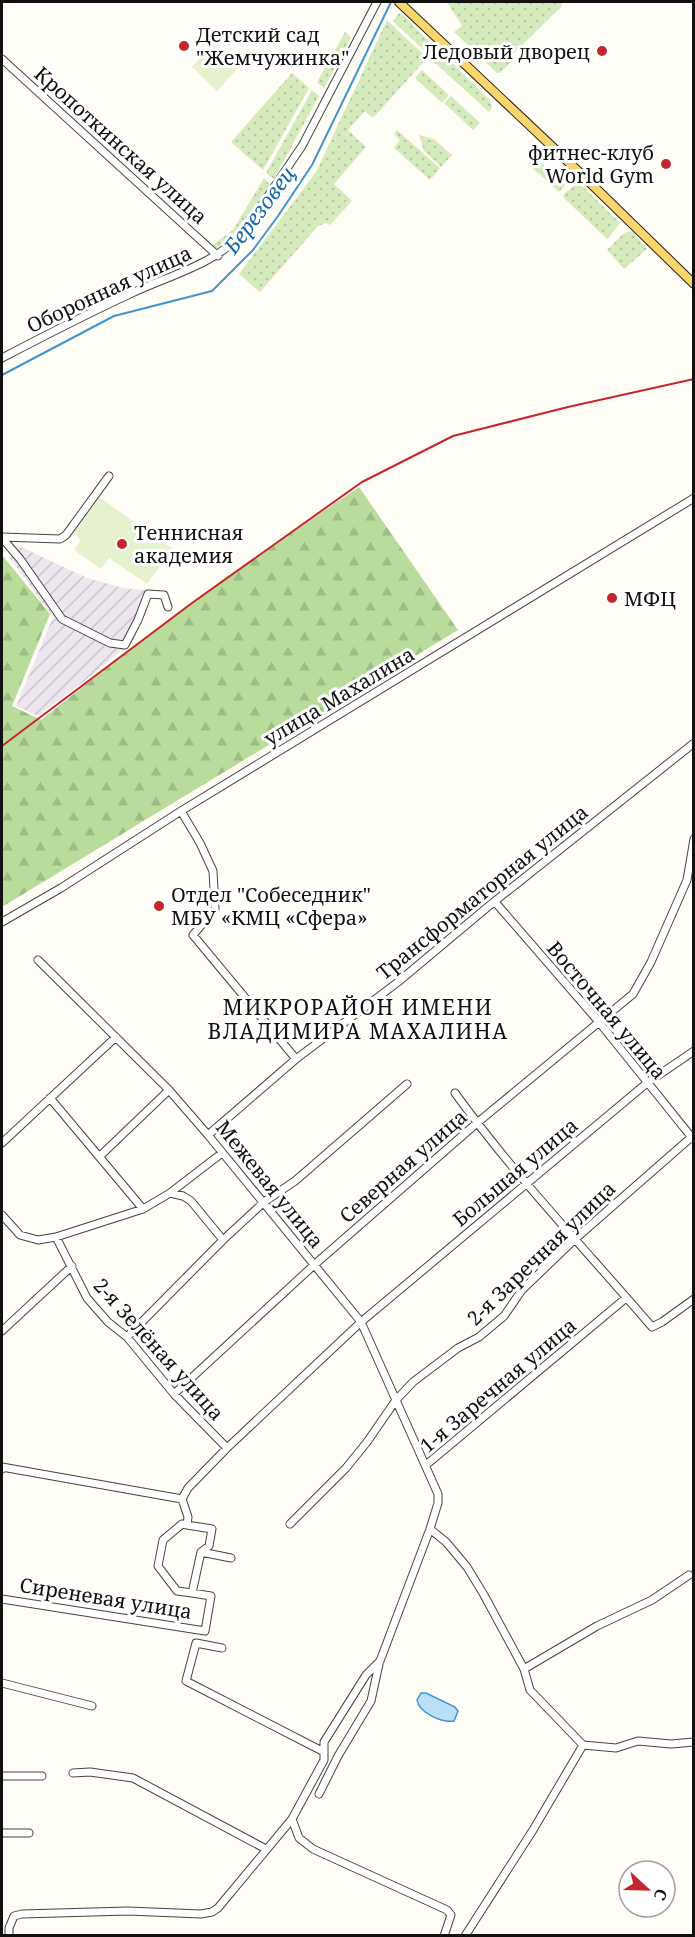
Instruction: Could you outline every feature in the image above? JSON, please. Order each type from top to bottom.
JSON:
[{"type":"main road","points":[[399,2],[579,172],[693,284]]},
{"type":"street","name":"Оборонная улица","points":[[2,358],[131,293],[218,256],[243,233],[302,146],[377,2]]},
{"type":"street","name":"Кропоткинская улица","points":[[2,59],[218,256]]},
{"type":"street","points":[[2,538],[60,539],[66,535],[109,476]]},
{"type":"street","name":"улица Махалина","points":[[2,922],[692,501]]},
{"type":"street","points":[[2,538],[20,559],[62,619],[111,643],[125,645],[148,594],[164,595],[168,607]]},
{"type":"street","name":"Трансформаторная улица","points":[[208,1135],[296,1059],[398,982],[693,743]]},
{"type":"street","points":[[181,811],[213,871],[215,909],[193,935],[296,1059]]},
{"type":"street","name":"Северная улица","points":[[174,1394],[314,1265],[477,1123],[633,994],[690,882],[693,839]]},
{"type":"street","name":"Восточная улица","points":[[495,902],[599,1022],[693,1137]]},
{"type":"street","name":"Межевая улица","points":[[38,960],[170,1090],[361,1322],[426,1465]]},
{"type":"street","points":[[2,1143],[116,1037]]},
{"type":"street","name":"Большая улица","points":[[361,1322],[647,1083],[693,1051]]},
{"type":"street","points":[[127,1337],[264,1202],[295,1181],[407,1083]]},
{"type":"street","points":[[100,1156],[170,1090]]},
{"type":"street","points":[[455,1093],[526,1184],[652,1328],[693,1299]]},
{"type":"street","points":[[50,1098],[143,1209]]},
{"type":"street","name":"2-я Заречная улица","points":[[290,1524],[346,1468],[396,1400],[413,1382],[458,1348],[479,1337],[504,1316],[522,1290],[575,1239],[693,1137]]},
{"type":"street","points":[[2,1215],[20,1235],[38,1240],[56,1237],[143,1209],[170,1193],[222,1153]]},
{"type":"street","points":[[170,1193],[183,1196],[191,1201],[223,1240]]},
{"type":"street","name":"2-я Зелёная улица","points":[[56,1237],[87,1298],[108,1322],[127,1337],[174,1394],[227,1448]]},
{"type":"street","points":[[2,1331],[72,1266]]},
{"type":"street","name":"1-я Заречная улица","points":[[380,1662],[438,1503],[438,1494],[426,1465],[626,1298]]},
{"type":"street","name":"2-я Зелёная улица","points":[[183,1499],[188,1488],[227,1448],[361,1322]]},
{"type":"street","points":[[2,1469],[2,1467],[183,1499],[188,1517],[187,1525]]},
{"type":"street","points":[[182,1524],[187,1525],[212,1529],[209,1546],[201,1552],[192,1593],[177,1591],[158,1566],[163,1540],[182,1524]]},
{"type":"street","points":[[430,1529],[446,1542],[484,1595],[524,1670],[530,1690],[583,1745],[616,1748],[638,1740],[671,1744],[693,1742]]},
{"type":"street","points":[[201,1552],[231,1558]]},
{"type":"street","points":[[524,1670],[597,1626],[652,1600],[689,1575]]},
{"type":"street","name":"Сиреневая улица","points":[[2,1599],[205,1631],[211,1596],[192,1593]]},
{"type":"street","points":[[222,1648],[196,1643],[186,1681],[324,1752]]},
{"type":"street","points":[[9,1935],[14,1916],[22,1914],[128,1911],[201,1914],[218,1908],[292,1819],[324,1760],[324,1742],[366,1675],[380,1662]]},
{"type":"street","points":[[319,1794],[338,1756],[371,1701],[380,1662]]},
{"type":"street","points":[[2,1683],[92,1706]]},
{"type":"street","points":[[465,1935],[533,1830],[583,1745]]},
{"type":"street","points":[[73,1773],[90,1772],[133,1778],[266,1849]]},
{"type":"street","points":[[2,1776],[42,1776]]},
{"type":"street","points":[[292,1819],[299,1838],[313,1849],[447,1910],[451,1915],[444,1935]]},
{"type":"street","points":[[2,1833],[28,1833]]},
{"type":"shaded area","points":[[17,545],[87,578],[124,588],[151,591],[134,640],[38,716],[16,706],[53,617],[10,558]]},
{"type":"green space","points":[[447,2],[562,2],[561,7],[513,54],[513,60],[500,73],[497,73],[454,32],[462,26]]},
{"type":"green space","points":[[399,13],[429,41],[431,51],[429,55],[393,21]]},
{"type":"green space","points":[[387,20],[427,58],[373,118],[365,111],[348,130],[366,147],[334,184],[352,201],[330,225],[326,223],[318,226],[260,292],[239,274],[316,172]]},
{"type":"green space","points":[[345,32],[351,37],[324,88],[317,82]]},
{"type":"green space","points":[[213,44],[238,68],[217,91],[192,67]]},
{"type":"green space","points":[[435,57],[446,57],[490,100],[492,108],[489,112],[432,60]]},
{"type":"green space","points":[[422,70],[449,95],[442,103],[415,78]]},
{"type":"green space","points":[[292,73],[309,88],[263,170],[231,142]]},
{"type":"green space","points":[[312,90],[319,96],[274,179],[266,173]]},
{"type":"green space","points":[[451,96],[480,123],[473,130],[444,103]]},
{"type":"green space","points":[[397,130],[440,168],[430,180],[394,148],[400,140],[394,134]]},
{"type":"green space","points":[[419,135],[434,139],[452,155],[441,167],[424,151]]},
{"type":"green space","points":[[535,157],[565,185],[559,192],[528,164]]},
{"type":"green space","points":[[264,178],[270,185],[239,233],[214,250],[211,246],[233,230]]},
{"type":"green space","points":[[578,182],[620,223],[607,239],[564,198],[563,195]]},
{"type":"green space","points":[[632,231],[647,249],[624,269],[607,250],[624,233]]},
{"type":"green space","points":[[359,487],[458,630],[2,907],[2,555],[50,614],[12,706],[41,720],[225,578]]},
{"type":"green space","name":"Теннисная академия","points":[[99,497],[173,549],[147,584],[109,558],[101,569],[74,550],[81,540],[73,533]]},
{"type":"water","points":[[421,1693],[426,1693],[455,1707],[458,1711],[454,1721],[438,1719],[426,1713],[417,1700]]},
{"type":"waterway","name":"Березовец","points":[[2,375],[114,316],[212,291],[253,250],[312,165],[391,2]]},
{"type":"railway","points":[[2,746],[192,603],[362,482],[453,436],[694,379]]},
{"type":"place","name":"Детский сад \"Жемчужинка\"","points":[[184,46]]},
{"type":"place","name":"Ледовый дворец","points":[[602,51]]},
{"type":"place","name":"фитнес-клуб World Gym","points":[[666,164]]},
{"type":"place","name":"Теннисная академия","points":[[122,544]]},
{"type":"place","name":"МФЦ","points":[[612,598]]},
{"type":"place","name":"Отдел \"Собеседник\" МБУ «КМЦ «Сфера»","points":[[159,906]]},
{"type":"district","name":"МИКРОРАЙОН ИМЕНИ ВЛАДИМИРА МАХАЛИНА","points":[[358,1019]]}]
